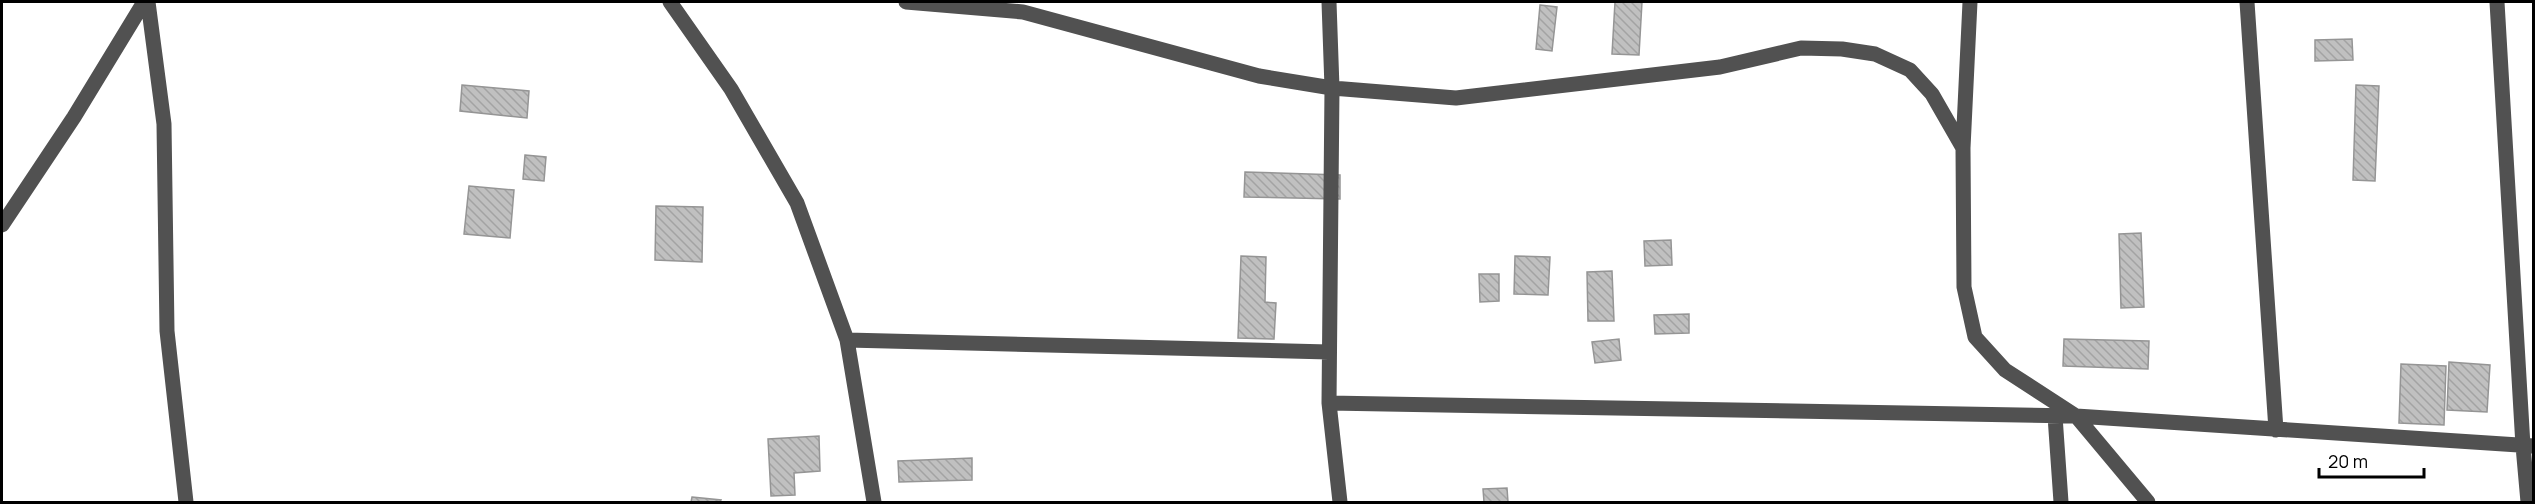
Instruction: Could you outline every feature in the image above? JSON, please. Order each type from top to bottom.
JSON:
[{"type":"street","points":[[2,225],[74,117],[146,2]]},
{"type":"street","points":[[146,2],[164,124],[167,331],[186,502]]},
{"type":"street","points":[[670,2],[731,89],[797,203],[847,340],[874,502]]},
{"type":"street","points":[[906,2],[1024,7],[1259,76],[1332,88],[1456,98],[1720,67],[1801,48],[1842,49],[1875,54],[1910,70],[1932,94],[1963,148]]},
{"type":"street","points":[[1329,2],[1332,88],[1329,403],[1340,502]]},
{"type":"street","points":[[1970,2],[1963,148],[1964,287],[1975,337],[2005,370],[2076,416],[2148,502]]},
{"type":"street","points":[[2247,2],[2276,430]]},
{"type":"street","points":[[2497,2],[2528,446],[2528,502]]},
{"type":"street","points":[[847,340],[1329,352]]},
{"type":"street","points":[[1329,403],[2076,416],[2528,446]]},
{"type":"street","points":[[2055,416],[2061,502]]},
{"type":"building","points":[[1615,2],[1642,2],[1639,55],[1612,54]]},
{"type":"building","points":[[1540,5],[1557,7],[1552,51],[1536,49]]},
{"type":"building","points":[[2352,39],[2353,60],[2315,61],[2315,40]]},
{"type":"building","points":[[462,85],[529,91],[527,118],[460,111]]},
{"type":"building","points":[[2356,85],[2379,86],[2375,181],[2353,180]]},
{"type":"building","points":[[525,155],[546,157],[544,181],[523,179]]},
{"type":"building","points":[[1245,172],[1340,175],[1340,199],[1244,197]]},
{"type":"building","points":[[469,186],[514,190],[510,238],[464,234]]},
{"type":"building","points":[[656,206],[703,207],[702,262],[655,260]]},
{"type":"building","points":[[2141,233],[2144,307],[2121,308],[2119,234]]},
{"type":"building","points":[[1671,240],[1672,265],[1645,266],[1644,241]]},
{"type":"building","points":[[1241,256],[1266,257],[1265,302],[1276,303],[1274,339],[1238,338]]},
{"type":"building","points":[[1515,256],[1550,257],[1548,295],[1514,294]]},
{"type":"building","points":[[1612,271],[1614,321],[1588,321],[1587,272]]},
{"type":"building","points":[[1479,274],[1499,274],[1499,301],[1480,302]]},
{"type":"building","points":[[1689,314],[1689,333],[1655,334],[1654,315]]},
{"type":"building","points":[[1619,339],[1621,360],[1595,363],[1592,342]]},
{"type":"building","points":[[2064,339],[2149,341],[2148,369],[2063,366]]},
{"type":"building","points":[[2449,362],[2490,365],[2487,412],[2447,410]]},
{"type":"building","points":[[2401,364],[2446,366],[2444,425],[2399,423]]},
{"type":"building","points":[[819,436],[820,471],[794,473],[795,495],[771,496],[768,439]]},
{"type":"building","points":[[972,458],[972,480],[899,482],[898,461]]},
{"type":"building","points":[[1507,488],[1508,502],[1484,502],[1483,489]]},
{"type":"building","points":[[692,497],[721,500],[720,502],[691,502]]}]
